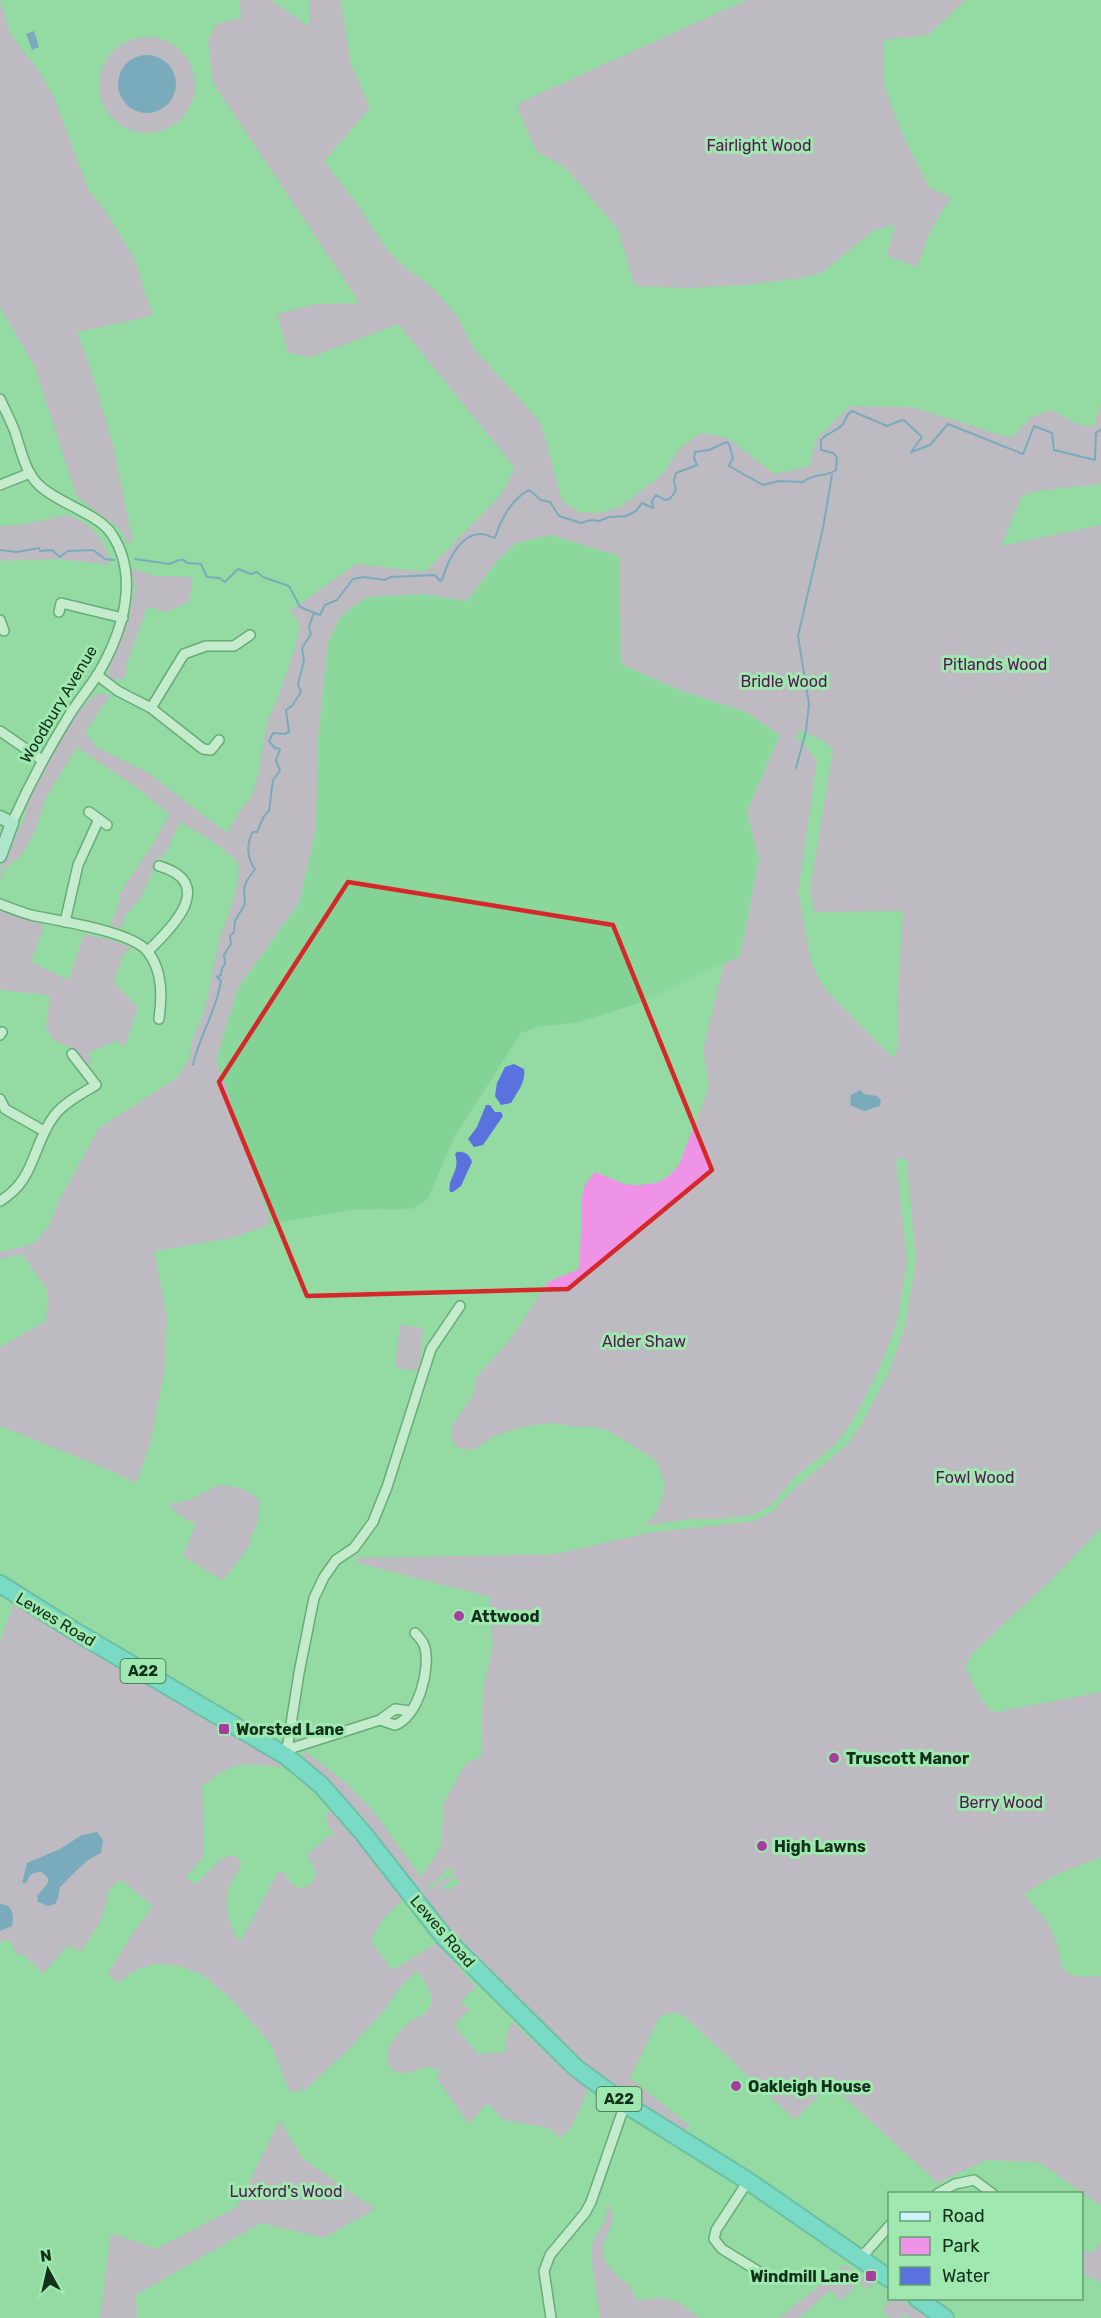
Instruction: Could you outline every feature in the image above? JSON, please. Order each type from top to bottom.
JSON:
[{"type":"highway","name":"Lewes Road","points":[[0,1584],[73,1630],[287,1753],[321,1785],[363,1833],[444,1937],[576,2068],[625,2104],[748,2181],[888,2278]]},
{"type":"highway","points":[[920,2300],[945,2318]]},
{"type":"street","name":"Woodbury Avenue","points":[[0,399],[30,473],[44,489],[111,532],[121,555],[126,600],[123,618],[113,645],[97,675],[74,706],[42,760],[12,823],[0,856]]},
{"type":"street","points":[[0,485],[30,473]]},
{"type":"street","points":[[59,612],[61,603],[123,618]]},
{"type":"street","points":[[0,620],[4,631]]},
{"type":"street","points":[[151,708],[184,654],[206,646],[234,646],[250,635]]},
{"type":"street","points":[[97,675],[118,691],[151,708],[202,749],[211,750],[219,740]]},
{"type":"street","points":[[0,731],[42,760]]},
{"type":"street","points":[[89,812],[107,825]]},
{"type":"street","points":[[0,817],[12,823]]},
{"type":"street","points":[[65,922],[78,865],[99,819]]},
{"type":"street","points":[[148,951],[173,926],[182,912],[187,891],[182,876],[159,866]]},
{"type":"street","points":[[0,904],[27,914],[116,933],[148,951],[158,974],[162,994],[159,1019]]},
{"type":"street","points":[[0,1201],[12,1194],[30,1170],[44,1131],[55,1114],[73,1099],[96,1085],[72,1054]]},
{"type":"street","points":[[0,1099],[5,1109],[44,1131]]},
{"type":"street","points":[[410,1711],[395,1709],[380,1720],[287,1753],[299,1673],[315,1598],[324,1577],[336,1560],[354,1548],[373,1522],[387,1487],[430,1349],[460,1306]]},
{"type":"street","points":[[380,1720],[395,1725],[407,1718],[423,1686],[426,1661],[424,1643],[415,1633]]},
{"type":"street","points":[[551,2318],[544,2271],[550,2255],[585,2213],[591,2202],[625,2104]]},
{"type":"street","points":[[939,2192],[955,2184],[974,2180],[992,2192]]},
{"type":"street","points":[[748,2181],[716,2230],[714,2239],[722,2248],[766,2276]]},
{"type":"street","points":[[860,2259],[888,2227]]},
{"type":"highlighted area","points":[[348,882],[613,925],[712,1170],[568,1289],[307,1296],[219,1082]]},
{"type":"shaded area","points":[[551,535],[619,556],[622,664],[682,691],[746,712],[780,735],[747,812],[759,859],[740,957],[705,971],[643,1002],[575,1023],[540,1026],[521,1033],[455,1136],[427,1200],[411,1209],[349,1210],[271,1224],[216,1061],[237,988],[299,903],[316,827],[318,737],[328,642],[341,616],[366,597],[423,594],[467,601],[496,562],[516,543]]},
{"type":"green space","points":[[0,0],[11,35],[39,71],[54,97],[88,189],[104,209],[134,258],[153,316],[77,332],[113,445],[133,542],[127,543],[121,530],[77,497],[34,365],[0,307]]},
{"type":"green space","points":[[239,0],[271,0],[310,27],[310,0],[341,0],[350,61],[370,108],[324,161],[360,208],[384,246],[403,266],[433,288],[458,317],[472,346],[541,423],[562,501],[579,512],[600,513],[620,507],[662,475],[680,448],[701,433],[728,438],[774,474],[809,466],[817,438],[850,406],[912,407],[1011,438],[1031,417],[1052,410],[1079,425],[1094,426],[1101,403],[1101,484],[1037,491],[1022,496],[1001,546],[1101,525],[1101,1528],[1051,1580],[974,1652],[965,1666],[977,1692],[985,1704],[995,1712],[1101,1692],[1101,1857],[1055,1875],[1024,1894],[1050,1927],[1062,1966],[1066,1971],[1084,1977],[1101,1976],[1101,2206],[1039,2162],[986,2160],[938,2183],[830,2084],[795,2120],[683,2015],[670,2014],[659,2018],[630,2078],[690,2126],[683,2132],[580,2060],[539,2022],[449,1933],[300,1760],[305,1751],[345,1782],[372,1809],[421,1877],[441,1847],[444,1802],[466,1763],[481,1757],[483,1688],[493,1647],[489,1607],[491,1597],[357,1563],[356,1558],[556,1554],[647,1533],[754,1521],[773,1511],[794,1489],[848,1444],[889,1372],[905,1327],[916,1260],[906,1158],[896,1159],[907,1261],[897,1323],[879,1370],[852,1422],[836,1444],[796,1476],[770,1506],[753,1515],[724,1519],[689,1519],[645,1526],[656,1513],[665,1485],[657,1461],[609,1431],[590,1426],[550,1423],[522,1427],[497,1435],[473,1450],[462,1449],[454,1445],[451,1437],[451,1428],[474,1394],[475,1379],[513,1336],[548,1282],[579,1269],[581,1200],[585,1185],[595,1172],[627,1185],[640,1185],[657,1183],[669,1176],[679,1165],[709,1087],[703,1050],[724,963],[740,957],[759,859],[747,812],[780,735],[746,712],[682,691],[621,664],[619,556],[551,535],[516,543],[496,562],[467,601],[423,594],[366,597],[341,616],[328,642],[318,737],[316,827],[299,903],[238,988],[216,1060],[271,1224],[233,1238],[154,1251],[167,1315],[165,1368],[150,1444],[136,1484],[114,1472],[0,1426],[0,1347],[46,1321],[48,1291],[22,1254],[0,1259],[0,1252],[33,1244],[49,1226],[59,1201],[99,1128],[177,1078],[190,1057],[192,1040],[204,1012],[220,937],[233,902],[239,868],[235,859],[215,843],[180,822],[163,858],[158,857],[142,896],[126,915],[121,928],[110,926],[121,898],[118,896],[155,841],[169,814],[137,788],[77,747],[45,799],[37,827],[21,856],[5,868],[0,880],[2,864],[23,821],[42,769],[78,712],[97,694],[106,694],[110,696],[85,732],[96,747],[147,772],[227,833],[251,797],[258,776],[267,721],[276,703],[295,648],[299,628],[298,621],[290,611],[356,564],[425,572],[500,496],[515,468],[398,324],[312,357],[288,353],[277,314],[315,304],[360,303],[213,83],[208,41],[216,24],[241,18]],"holes":[[[802,730],[825,742],[833,750],[810,889],[814,912],[903,911],[897,1002],[898,1048],[893,1058],[823,987],[811,961],[798,892],[817,760],[801,741],[795,739]],[[446,1867],[449,1870],[452,1868],[454,1870],[451,1873],[460,1884],[458,1886],[456,1884],[447,1891],[443,1886],[452,1879],[446,1877],[429,1890],[428,1888],[446,1872],[444,1869]]]},
{"type":"green space","name":"Fairlight Wood","points":[[746,0],[966,0],[928,35],[883,40],[883,83],[904,138],[929,187],[951,198],[930,232],[917,267],[887,256],[895,224],[873,231],[823,272],[802,278],[747,285],[689,288],[635,286],[618,230],[566,168],[536,151],[518,109],[519,103]]},
{"type":"green space","points":[[147,37],[165,41],[181,51],[191,67],[195,85],[191,103],[181,119],[165,129],[147,133],[129,129],[113,119],[103,103],[99,85],[103,67],[113,51],[129,41]]},
{"type":"green space","points":[[67,515],[84,523],[96,533],[105,547],[111,565],[60,559],[0,561],[0,526],[20,525]]},
{"type":"green space","points":[[131,568],[155,576],[193,577],[189,602],[166,612],[147,607],[125,669],[128,671],[122,680],[118,678],[111,682],[108,677],[109,665],[128,619],[135,589]]},
{"type":"green space","points":[[0,910],[44,925],[31,962],[69,980],[84,934],[131,947],[123,955],[114,983],[138,1007],[125,1047],[116,1041],[88,1053],[91,1064],[83,1066],[75,1050],[54,1040],[46,1028],[50,995],[0,990]]},
{"type":"green space","points":[[400,1325],[423,1328],[419,1371],[395,1368]]},
{"type":"green space","points":[[220,1485],[241,1488],[259,1499],[258,1523],[249,1540],[252,1542],[223,1581],[183,1556],[196,1524],[180,1516],[167,1503],[190,1500]]},
{"type":"green space","points":[[14,1603],[283,1764],[280,1767],[236,1766],[202,1785],[204,1856],[186,1877],[195,1885],[222,1858],[236,1855],[241,1863],[230,1885],[227,1907],[230,1922],[240,1942],[278,1872],[284,1872],[295,1886],[301,1888],[311,1884],[315,1874],[307,1855],[327,1837],[334,1835],[328,1826],[326,1816],[331,1807],[404,1898],[382,1920],[371,1941],[392,1970],[437,1943],[476,1987],[461,2001],[469,2010],[454,2025],[478,2054],[505,2052],[506,2036],[512,2022],[588,2090],[571,2128],[560,2138],[548,2128],[504,2120],[487,2103],[469,2124],[437,2079],[440,2072],[435,2068],[429,2067],[404,2073],[398,2073],[392,2069],[387,2057],[395,2037],[405,2026],[424,2014],[431,2005],[430,1992],[418,1971],[400,1987],[384,2011],[347,2051],[305,2090],[290,2092],[270,2043],[233,2001],[204,1976],[181,1966],[155,1964],[138,1969],[117,1983],[108,1974],[132,1934],[153,1906],[120,1879],[107,1893],[102,1917],[80,1952],[68,1945],[43,1974],[24,1955],[16,1954],[10,1940],[0,1942],[0,1642]]},
{"type":"green space","name":"Luxford's Wood","points":[[280,2120],[302,2158],[375,2209],[324,2238],[261,2223],[136,2295],[137,2318],[100,2318],[111,2233],[156,2249],[237,2207]]},
{"type":"green space","points":[[608,2204],[612,2213],[612,2222],[603,2247],[609,2267],[631,2286],[638,2300],[662,2298],[680,2303],[700,2318],[600,2318],[591,2255],[593,2241],[605,2220]]},
{"type":"green space","points":[[1101,2242],[1101,2283],[1083,2273],[1083,2249],[1093,2253]]},
{"type":"green space","points":[[845,2265],[873,2284],[869,2290],[859,2282],[840,2301],[831,2290],[799,2318],[779,2318]]},
{"type":"green space","points":[[890,2300],[901,2300],[928,2318],[910,2318],[905,2314],[901,2318],[891,2318],[882,2311]]},
{"type":"water","points":[[34,31],[39,47],[32,50],[26,34]]},
{"type":"water","points":[[147,55],[158,57],[171,68],[176,84],[174,95],[163,108],[147,113],[136,111],[123,100],[118,84],[120,73],[131,60]]},
{"type":"water","points":[[514,1064],[524,1069],[522,1083],[511,1103],[501,1105],[495,1096],[497,1083],[505,1067]]},
{"type":"water","points":[[860,1090],[864,1094],[877,1096],[881,1100],[880,1106],[864,1111],[850,1105],[851,1095]]},
{"type":"water","points":[[486,1105],[490,1105],[495,1112],[501,1112],[503,1116],[483,1145],[474,1147],[468,1139],[477,1127]]},
{"type":"water","points":[[457,1152],[467,1154],[472,1162],[461,1186],[450,1192],[450,1183],[456,1165],[455,1154]]},
{"type":"water","points":[[97,1832],[103,1840],[101,1853],[84,1864],[60,1887],[55,1904],[48,1906],[38,1902],[37,1896],[48,1883],[48,1878],[42,1872],[37,1872],[31,1875],[27,1882],[22,1883],[27,1863],[60,1849],[82,1835]]},
{"type":"water","points":[[0,1904],[10,1908],[13,1918],[12,1926],[0,1931]]},
{"type":"waterway","points":[[135,559],[169,564],[184,560],[187,563],[201,564],[207,577],[219,578],[225,582],[238,569],[251,574],[257,572],[263,577],[289,586],[300,607],[320,615],[325,605],[337,600],[353,579],[364,577],[384,580],[391,577],[435,575],[440,581],[442,580],[460,544],[473,535],[483,534],[495,538],[500,524],[517,498],[529,490],[541,500],[550,502],[559,516],[581,523],[626,516],[636,511],[642,503],[653,508],[652,501],[656,495],[665,500],[670,499],[676,490],[674,481],[676,473],[697,465],[694,458],[695,452],[709,450],[727,442],[733,458],[729,466],[763,485],[779,481],[803,482],[812,477],[828,474],[836,470],[837,457],[833,453],[821,450],[821,440],[841,426],[852,411],[887,426],[905,421],[922,437],[911,452],[930,445],[948,424],[1023,454],[1034,426],[1052,433],[1054,450],[1095,460],[1096,433],[1101,429]]},
{"type":"waterway","points":[[796,768],[806,731],[809,704],[798,636],[823,528],[832,475]]},
{"type":"waterway","points":[[0,550],[17,552],[39,548],[40,551],[52,550],[60,557],[68,551],[93,550],[105,559],[114,560]]},
{"type":"waterway","points":[[193,1065],[219,993],[221,981],[217,977],[221,975],[225,964],[224,955],[231,944],[230,936],[234,932],[235,921],[245,904],[246,882],[255,869],[249,856],[249,841],[269,811],[273,780],[280,771],[276,760],[280,749],[275,748],[269,741],[273,733],[289,732],[286,710],[292,706],[301,692],[298,684],[304,661],[302,648],[311,634],[309,627],[313,615],[316,614]]},
{"type":"place","name":"Attwood","points":[[459,1616]]},
{"type":"place","name":"Worsted Lane","points":[[224,1729]]},
{"type":"place","name":"Truscott Manor","points":[[834,1758]]},
{"type":"place","name":"High Lawns","points":[[762,1846]]},
{"type":"place","name":"Oakleigh House","points":[[736,2086]]},
{"type":"place","name":"Windmill Lane","points":[[871,2276]]},
{"type":"park label","name":"Pitlands Wood","points":[[995,664]]},
{"type":"park label","name":"Bridle Wood","points":[[784,681]]},
{"type":"park label","name":"Alder Shaw","points":[[644,1341]]},
{"type":"park label","name":"Fowl Wood","points":[[975,1477]]},
{"type":"park label","name":"Berry Wood","points":[[1001,1802]]}]
